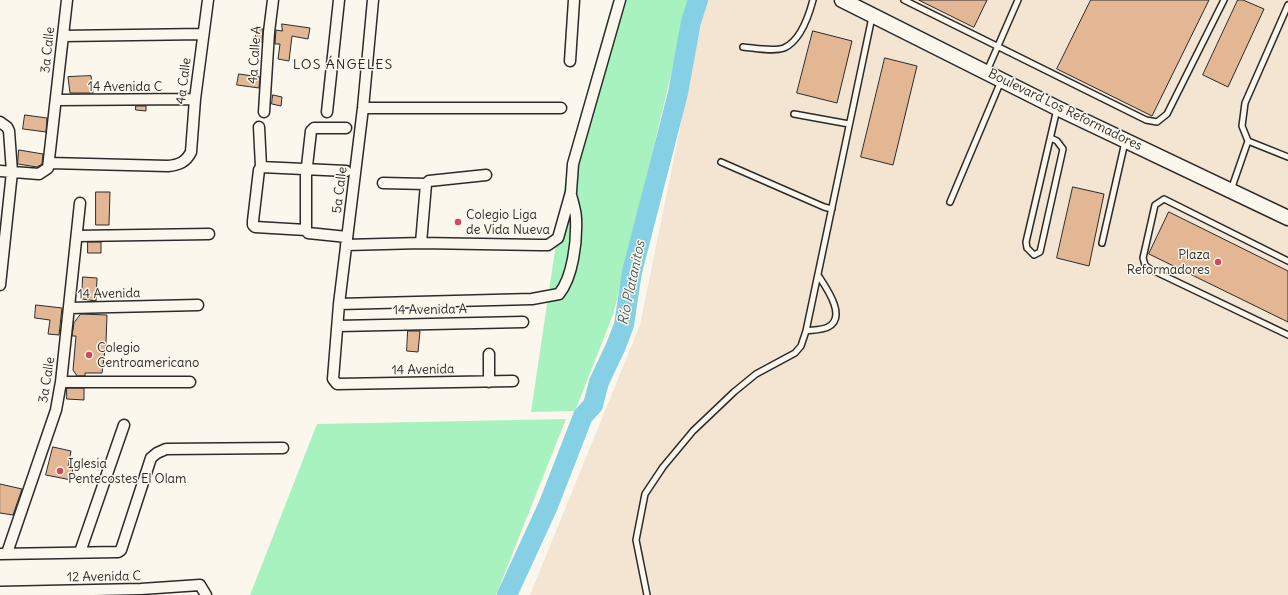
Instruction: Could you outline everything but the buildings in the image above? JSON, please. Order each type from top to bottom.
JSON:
[{"type":"main road","name":"Boulevard Los Reformadores","points":[[842,0],[1057,108],[1288,218]]},
{"type":"street","name":"3a Calle","points":[[47,168],[67,0]]},
{"type":"street","name":"4a Calle","points":[[47,168],[168,166],[183,162],[191,152],[195,99],[208,0]]},
{"type":"street","name":"4a Calle A","points":[[264,112],[269,32],[273,0]]},
{"type":"street","points":[[327,112],[339,0]]},
{"type":"street","name":"5a Calle","points":[[334,382],[339,304],[363,108],[373,0]]},
{"type":"street","points":[[570,61],[574,0]]},
{"type":"street","points":[[259,127],[261,167],[259,170],[253,225],[255,227],[306,230],[308,233],[346,241],[548,245],[558,238],[571,192],[573,164],[620,0]]},
{"type":"street","points":[[63,36],[203,34]]},
{"type":"street","name":"14 Avenida C","points":[[56,100],[195,99]]},
{"type":"street","points":[[363,108],[561,108]]},
{"type":"street","points":[[0,122],[7,126],[9,131],[12,172],[0,285]]},
{"type":"street","points":[[306,230],[307,170],[310,131],[314,128],[346,128]]},
{"type":"street","points":[[261,167],[346,171]]},
{"type":"street","points":[[0,171],[34,174],[47,168]]},
{"type":"street","points":[[383,183],[426,184],[429,181],[486,175]]},
{"type":"street","points":[[421,243],[426,184]]},
{"type":"street","points":[[339,304],[532,299],[559,294],[565,287],[574,251],[576,218],[571,192]]},
{"type":"street","name":"3a Calle","points":[[3,554],[56,410],[61,382],[80,203]]},
{"type":"street","points":[[77,236],[209,234]]},
{"type":"street","name":"14 Avenida","points":[[69,308],[198,306]]},
{"type":"street","name":"14 Avenida A","points":[[338,326],[524,322]]},
{"type":"street","points":[[489,354],[489,382]]},
{"type":"street","name":"14 Avenida","points":[[334,382],[337,384],[513,381]]},
{"type":"street","points":[[61,382],[190,382]]},
{"type":"street","points":[[80,552],[124,425]]},
{"type":"street","points":[[3,554],[118,552],[121,550],[151,458],[157,453],[166,449],[283,448]]},
{"type":"street","name":"12 Avenida C","points":[[0,592],[140,592],[200,586],[206,593]]},
{"type":"lane","points":[[743,46],[770,49],[784,48],[796,39],[813,0]]},
{"type":"lane","points":[[904,0],[998,45],[1146,120],[1157,122],[1167,114],[1224,0]]},
{"type":"lane","points":[[986,72],[1018,0]]},
{"type":"lane","points":[[1231,191],[1248,141],[1242,126],[1245,103],[1288,5]]},
{"type":"lane","points":[[647,595],[636,540],[645,494],[663,467],[693,431],[734,392],[756,374],[795,353],[801,346],[806,332],[872,16]]},
{"type":"lane","points":[[950,202],[1002,80]]},
{"type":"lane","points":[[1051,138],[1057,141],[1062,149],[1040,252],[1034,255],[1027,248],[1026,242],[1057,108]]},
{"type":"lane","points":[[794,114],[849,124]]},
{"type":"lane","points":[[1102,243],[1125,140]]},
{"type":"lane","points":[[1248,141],[1288,157]]},
{"type":"lane","points":[[721,162],[824,207],[832,209]]},
{"type":"lane","points":[[1288,261],[1164,199],[1155,205],[1143,258],[1145,265],[1150,269],[1288,335]]},
{"type":"lane","points":[[806,332],[827,327],[833,321],[836,306],[818,275]]},
{"type":"shaded area","points":[[706,0],[1288,0],[1288,595],[530,595],[640,325]]},
{"type":"green space","points":[[613,0],[689,0],[613,315],[575,411],[531,412],[569,156]]},
{"type":"green space","points":[[566,419],[496,595],[250,595],[317,424]]},
{"type":"waterway","name":"Río Platanitos","points":[[507,595],[548,506],[583,416],[593,405],[599,382],[624,325],[632,272],[678,93],[691,22],[698,0]]},
{"type":"place","name":"Colegio Liga de Vida Nueva","points":[[458,222]]},
{"type":"place","name":"Plaza Reformadores","points":[[1218,262]]},
{"type":"place","name":"Colegio Centroamericano","points":[[89,355]]},
{"type":"place","name":"Iglesia Pentecostes El Olam","points":[[60,471]]},
{"type":"district","name":"LOS ÁNGELES","points":[[343,65]]}]
